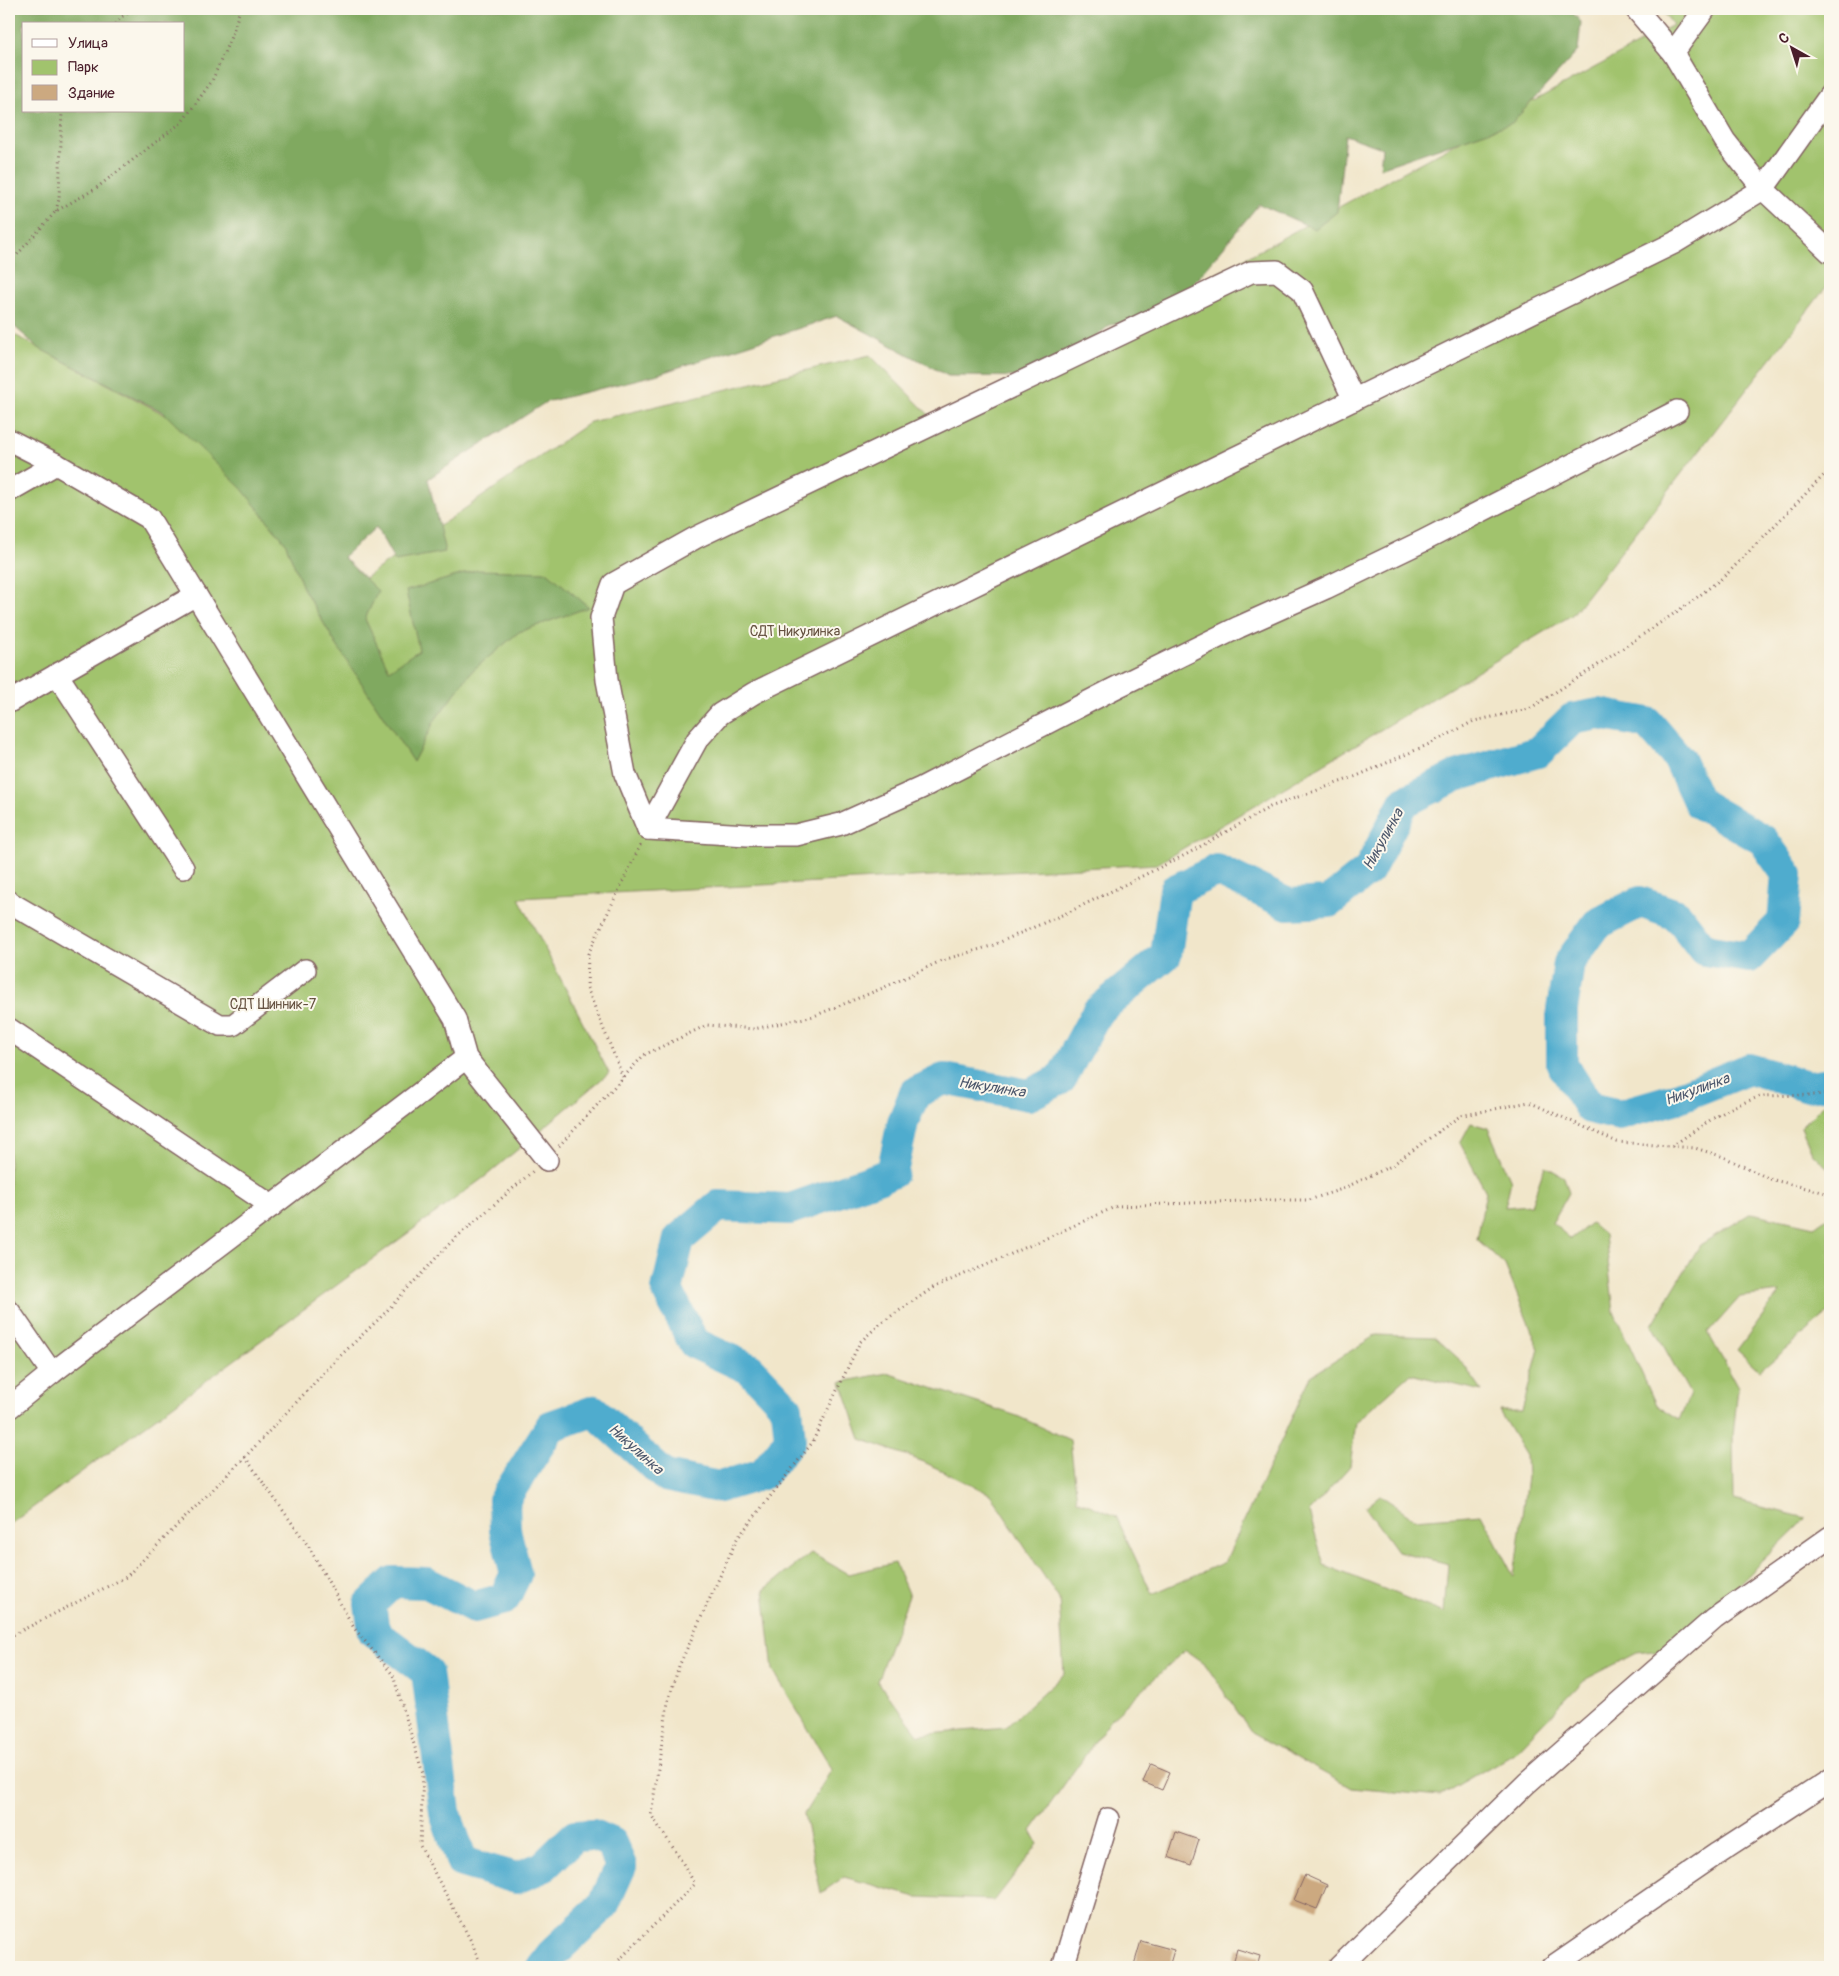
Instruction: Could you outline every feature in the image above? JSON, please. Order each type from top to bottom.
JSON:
[{"type":"street","points":[[1636,9],[1673,53],[1725,141],[1763,189],[1830,252]]},
{"type":"street","points":[[1673,53],[1705,9]]},
{"type":"street","points":[[648,829],[697,740],[720,714],[754,693],[1674,243],[1763,189],[1830,95]]},
{"type":"street","points":[[648,829],[625,774],[607,680],[600,618],[613,584],[695,538],[1250,272],[1277,271],[1302,290],[1354,400]]},
{"type":"street","points":[[648,829],[747,835],[796,835],[841,824],[921,788],[1239,627],[1326,588],[1423,541],[1677,411]]},
{"type":"street","points":[[9,440],[56,464],[149,518],[455,1018],[466,1058],[547,1160]]},
{"type":"street","points":[[9,491],[56,464]]},
{"type":"street","points":[[9,702],[196,595]]},
{"type":"street","points":[[57,674],[183,868]]},
{"type":"street","points":[[9,902],[220,1025],[232,1025],[304,970]]},
{"type":"street","points":[[9,1029],[272,1206]]},
{"type":"street","points":[[9,1408],[52,1373],[466,1058]]},
{"type":"street","points":[[9,1311],[52,1373]]},
{"type":"street","points":[[1339,1967],[1527,1783],[1706,1626],[1830,1537]]},
{"type":"street","points":[[1552,1967],[1710,1858],[1830,1780]]},
{"type":"street","points":[[1063,1967],[1108,1819]]},
{"type":"path","points":[[117,22],[121,17],[136,9]]},
{"type":"path","points":[[9,260],[17,255],[56,211],[95,189],[182,122],[212,81],[233,32],[240,9]]},
{"type":"path","points":[[56,211],[59,199],[62,112]]},
{"type":"path","points":[[9,1637],[126,1576],[246,1456],[451,1242],[547,1160],[644,1055],[707,1025],[754,1029],[814,1016],[883,988],[943,960],[991,946],[1071,912],[1187,854],[1270,807],[1357,776],[1474,722],[1529,710],[1691,602],[1726,574],[1830,469]]},
{"type":"path","points":[[623,1077],[587,988],[588,954],[648,829]]},
{"type":"path","points":[[1671,1146],[1735,1106],[1761,1096],[1830,1093]]},
{"type":"path","points":[[612,1967],[695,1884],[650,1815],[668,1702],[679,1666],[737,1538],[812,1443],[860,1342],[881,1323],[934,1287],[1117,1206],[1308,1200],[1342,1189],[1391,1166],[1460,1116],[1529,1102],[1617,1142],[1695,1148],[1724,1157],[1770,1179],[1830,1194]]},
{"type":"path","points":[[246,1456],[309,1547],[354,1628],[393,1675],[423,1774],[420,1846],[471,1941],[482,1967]]},
{"type":"green space","points":[[9,9],[1569,9],[1581,22],[1578,51],[1512,123],[1380,168],[1382,148],[1345,135],[1337,212],[1315,229],[1259,204],[1170,312],[1110,325],[1046,377],[948,376],[837,316],[655,375],[546,402],[428,479],[445,552],[395,561],[376,527],[343,557],[378,591],[365,619],[389,670],[419,650],[406,591],[477,570],[547,572],[589,607],[519,632],[472,671],[435,720],[413,762],[336,644],[303,588],[285,542],[242,489],[163,412],[40,349],[9,322]]},
{"type":"green space","name":"СДТ Никулинка","points":[[1661,9],[1830,9],[1830,282],[1572,615],[1157,864],[519,898],[609,1073],[486,1176],[9,1525],[9,332],[207,437],[337,597],[590,422],[870,355],[939,425],[1673,25]]},
{"type":"green space","points":[[1830,1098],[1830,1170],[1812,1153],[1801,1127]]},
{"type":"green space","points":[[1471,1123],[1488,1128],[1511,1181],[1505,1207],[1531,1205],[1545,1166],[1564,1177],[1569,1193],[1552,1223],[1571,1239],[1591,1223],[1605,1235],[1614,1312],[1656,1405],[1679,1420],[1690,1394],[1652,1325],[1700,1245],[1751,1213],[1814,1227],[1830,1216],[1830,1312],[1760,1371],[1737,1350],[1780,1292],[1740,1297],[1708,1333],[1738,1387],[1733,1436],[1734,1500],[1806,1518],[1672,1649],[1637,1653],[1584,1680],[1514,1753],[1440,1796],[1351,1788],[1252,1733],[1205,1664],[1185,1650],[1111,1719],[1031,1831],[1038,1844],[995,1900],[916,1897],[844,1877],[821,1893],[804,1814],[832,1769],[773,1670],[764,1590],[811,1553],[848,1574],[895,1563],[909,1596],[877,1681],[919,1735],[1006,1727],[1064,1674],[1059,1599],[990,1494],[924,1462],[861,1439],[841,1382],[887,1373],[1017,1416],[1070,1440],[1077,1500],[1116,1516],[1152,1594],[1225,1562],[1311,1376],[1376,1335],[1435,1337],[1461,1361],[1482,1391],[1410,1374],[1356,1422],[1350,1466],[1309,1512],[1324,1565],[1444,1613],[1448,1564],[1397,1551],[1365,1507],[1380,1495],[1415,1519],[1481,1514],[1514,1577],[1527,1477],[1526,1456],[1499,1411],[1522,1411],[1539,1349],[1505,1265],[1477,1239],[1486,1192],[1460,1143]]},
{"type":"building","points":[[1151,1764],[1170,1772],[1162,1790],[1143,1782]]},
{"type":"building","points":[[1176,1832],[1199,1840],[1191,1865],[1168,1857]]},
{"type":"building","points":[[1305,1875],[1327,1885],[1317,1909],[1294,1900]]},
{"type":"building","points":[[1141,1941],[1174,1950],[1169,1967],[1142,1967],[1134,1965]]},
{"type":"building","points":[[1237,1949],[1260,1956],[1257,1967],[1232,1967]]},
{"type":"waterway","name":"Никулинка","points":[[542,1967],[551,1955],[603,1906],[621,1866],[611,1843],[593,1835],[575,1836],[543,1867],[516,1878],[462,1862],[445,1812],[427,1672],[374,1632],[370,1604],[393,1582],[427,1583],[474,1607],[504,1599],[516,1574],[505,1530],[504,1500],[551,1426],[594,1411],[665,1476],[719,1487],[763,1474],[790,1440],[787,1408],[750,1369],[694,1343],[667,1290],[679,1239],[718,1206],[790,1209],[892,1173],[903,1122],[915,1093],[944,1079],[1029,1095],[1061,1079],[1097,1012],[1166,955],[1175,890],[1217,870],[1288,904],[1329,902],[1369,870],[1404,802],[1456,776],[1538,752],[1572,719],[1599,714],[1648,723],[1679,759],[1699,803],[1763,840],[1787,874],[1783,922],[1749,957],[1704,950],[1677,915],[1640,902],[1597,924],[1569,963],[1562,1010],[1562,1064],[1590,1108],[1619,1115],[1674,1099],[1749,1069],[1808,1086],[1830,1083]]},
{"type":"park label","name":"СДТ Шинник-7","points":[[273,1004]]}]
